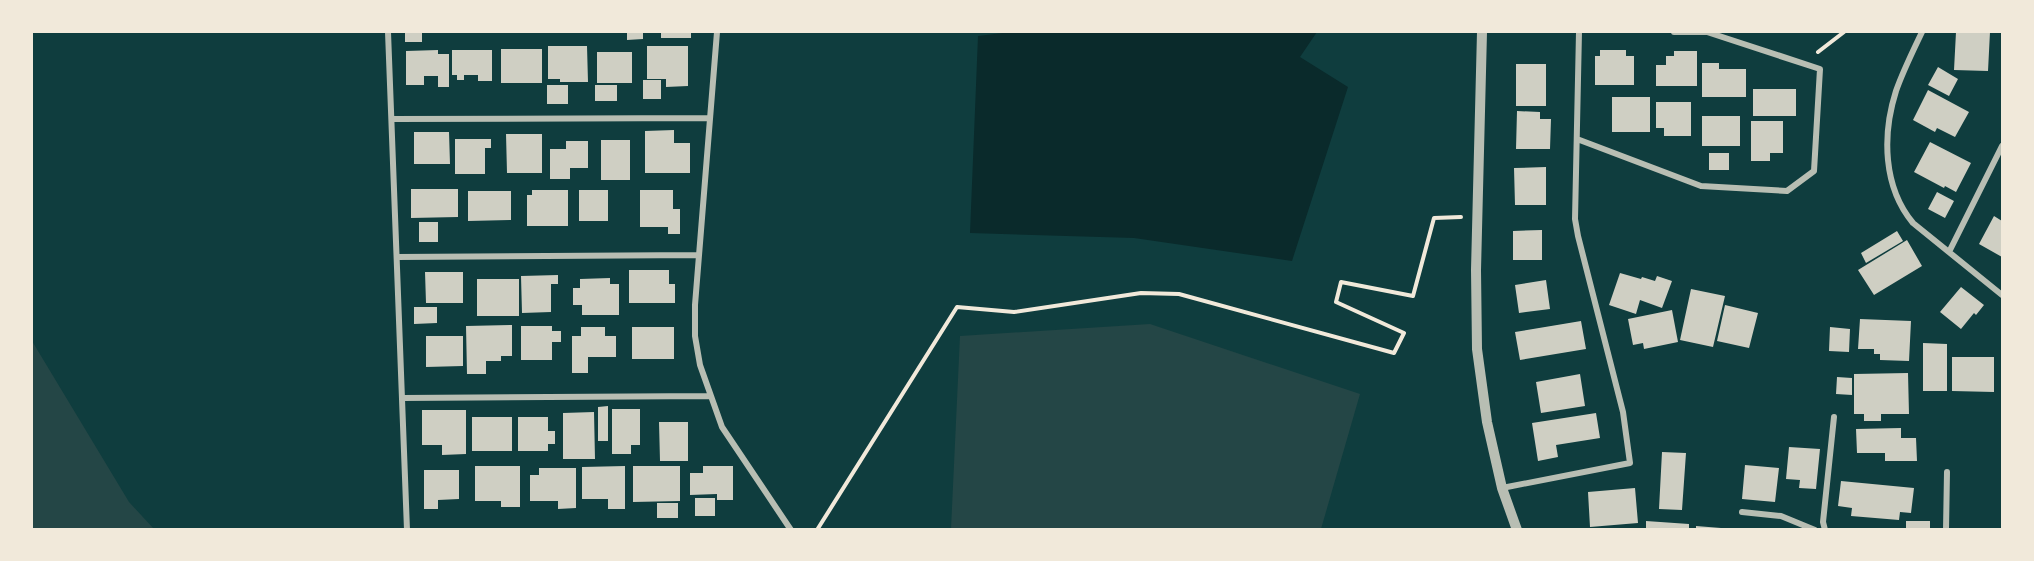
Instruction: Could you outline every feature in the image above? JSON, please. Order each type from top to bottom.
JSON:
[{"type":"street","points":[[388,32],[407,530]]},
{"type":"street","points":[[717,32],[694,305],[695,336],[700,365],[722,427],[791,530]]},
{"type":"street","points":[[1482,32],[1477,217],[1477,349],[1487,422],[1502,488],[1517,530]]},
{"type":"street","points":[[1502,488],[1630,463],[1623,412],[1575,219],[1579,32]]},
{"type":"street","points":[[1577,139],[1701,186],[1788,191],[1814,171],[1820,69],[1707,32],[1674,32]]},
{"type":"street","points":[[1922,32],[1897,90],[1888,121],[1888,169],[1893,190],[1903,211],[1913,223],[2002,295]]},
{"type":"street","points":[[392,119],[709,118]]},
{"type":"street","points":[[1949,252],[2002,146]]},
{"type":"street","points":[[397,257],[698,255]]},
{"type":"street","points":[[403,398],[710,396]]},
{"type":"street","points":[[1825,530],[1823,522],[1834,417]]},
{"type":"street","points":[[1946,530],[1947,472]]},
{"type":"street","points":[[1742,512],[1781,516],[1815,530]]},
{"type":"path","points":[[1803,64],[1844,32]]},
{"type":"path","points":[[817,530],[957,307],[1014,312],[1141,293],[1179,294],[1394,353],[1404,333],[1336,302],[1341,282],[1413,296],[1434,218],[1477,217]]},
{"type":"shaded area","points":[[1011,32],[1317,32],[1300,57],[1348,87],[1292,261],[1134,238],[970,233],[978,36]]},
{"type":"shaded area","points":[[1150,324],[1360,394],[1321,529],[951,529],[960,336]]},
{"type":"shaded area","points":[[32,341],[129,502],[154,529],[32,529]]},
{"type":"building","points":[[405,32],[422,32],[422,42],[405,42]]},
{"type":"building","points":[[627,32],[643,32],[643,39],[627,40]]},
{"type":"building","points":[[661,32],[691,32],[691,38],[661,38]]},
{"type":"building","points":[[1956,32],[1990,32],[1988,71],[1954,70]]},
{"type":"building","points":[[548,46],[587,46],[588,82],[560,82],[560,79],[548,79]]},
{"type":"building","points":[[647,46],[688,46],[688,86],[666,87],[666,79],[647,79]]},
{"type":"building","points":[[501,49],[542,49],[542,83],[501,83]]},
{"type":"building","points":[[438,50],[438,54],[449,54],[449,87],[438,87],[438,76],[424,76],[424,85],[406,85],[406,51]]},
{"type":"building","points":[[452,50],[492,50],[492,81],[478,81],[478,75],[464,75],[464,80],[457,80],[457,75],[452,75]]},
{"type":"building","points":[[1600,50],[1626,50],[1626,56],[1634,56],[1634,85],[1595,85],[1595,56],[1600,56]]},
{"type":"building","points":[[1674,51],[1697,51],[1697,86],[1656,86],[1656,65],[1666,65],[1666,56],[1674,56]]},
{"type":"building","points":[[597,52],[632,52],[632,83],[597,83]]},
{"type":"building","points":[[1702,63],[1719,63],[1719,69],[1746,69],[1746,97],[1702,97]]},
{"type":"building","points":[[1516,64],[1546,64],[1546,106],[1516,106]]},
{"type":"building","points":[[1938,67],[1958,79],[1949,96],[1928,85]]},
{"type":"building","points":[[643,80],[661,80],[661,99],[643,99]]},
{"type":"building","points":[[547,85],[568,85],[568,104],[547,104]]},
{"type":"building","points":[[595,85],[617,85],[617,101],[595,101]]},
{"type":"building","points":[[1753,89],[1796,89],[1796,116],[1753,116]]},
{"type":"building","points":[[1928,90],[1969,112],[1955,137],[1937,128],[1935,132],[1913,120]]},
{"type":"building","points":[[1612,97],[1650,97],[1650,132],[1612,132]]},
{"type":"building","points":[[1656,102],[1691,102],[1691,136],[1664,136],[1664,128],[1656,128]]},
{"type":"building","points":[[1517,111],[1540,112],[1540,119],[1551,119],[1550,149],[1516,149]]},
{"type":"building","points":[[1702,116],[1740,116],[1740,146],[1702,146]]},
{"type":"building","points":[[1751,121],[1783,121],[1783,153],[1770,153],[1770,161],[1751,161]]},
{"type":"building","points":[[674,130],[674,143],[690,143],[690,173],[645,173],[645,131]]},
{"type":"building","points":[[414,132],[449,132],[450,164],[414,164]]},
{"type":"building","points":[[506,134],[542,134],[542,173],[507,173]]},
{"type":"building","points":[[455,139],[491,139],[491,148],[485,148],[485,174],[455,174]]},
{"type":"building","points":[[601,140],[630,140],[630,180],[601,180]]},
{"type":"building","points":[[566,141],[588,141],[588,168],[570,168],[570,179],[550,179],[550,149],[566,149]]},
{"type":"building","points":[[1930,142],[1971,163],[1956,192],[1914,172]]},
{"type":"building","points":[[1709,153],[1729,153],[1729,170],[1709,170]]},
{"type":"building","points":[[1546,167],[1546,205],[1515,205],[1514,168]]},
{"type":"building","points":[[411,189],[458,189],[458,217],[411,218]]},
{"type":"building","points":[[532,190],[568,190],[568,226],[527,226],[527,195],[532,195]]},
{"type":"building","points":[[579,190],[608,190],[608,221],[579,221]]},
{"type":"building","points":[[640,190],[673,190],[673,209],[680,209],[680,234],[668,234],[668,227],[640,227]]},
{"type":"building","points":[[468,191],[511,191],[511,220],[468,221]]},
{"type":"building","points":[[1937,192],[1954,201],[1945,218],[1928,209]]},
{"type":"building","points":[[1994,216],[2002,221],[2002,257],[1979,244]]},
{"type":"building","points":[[419,222],[438,222],[438,242],[419,242]]},
{"type":"building","points":[[1542,230],[1542,260],[1513,260],[1513,231]]},
{"type":"building","points":[[1897,231],[1903,241],[1866,263],[1861,253]]},
{"type":"building","points":[[1907,240],[1922,266],[1874,295],[1858,270]]},
{"type":"building","points":[[629,270],[669,270],[669,284],[675,284],[675,303],[629,303]]},
{"type":"building","points":[[425,272],[463,272],[463,303],[426,303]]},
{"type":"building","points":[[1620,273],[1641,279],[1642,277],[1655,281],[1657,276],[1672,281],[1662,308],[1640,300],[1636,314],[1609,305]]},
{"type":"building","points":[[558,275],[558,284],[551,284],[551,312],[522,313],[521,276]]},
{"type":"building","points":[[610,278],[610,284],[619,284],[619,315],[582,315],[582,305],[573,305],[573,288],[580,288],[580,279]]},
{"type":"building","points":[[477,279],[519,279],[519,316],[477,316]]},
{"type":"building","points":[[1546,280],[1550,309],[1519,313],[1515,285]]},
{"type":"building","points":[[1961,287],[1984,305],[1961,329],[1940,312]]},
{"type":"building","points":[[1691,289],[1725,296],[1713,347],[1680,340]]},
{"type":"building","points":[[1725,305],[1758,313],[1749,348],[1717,341]]},
{"type":"building","points":[[414,307],[437,307],[437,323],[414,324]]},
{"type":"building","points":[[1672,310],[1678,342],[1644,349],[1643,343],[1633,345],[1628,319]]},
{"type":"building","points":[[1860,319],[1911,321],[1909,361],[1880,360],[1880,354],[1874,354],[1874,349],[1858,349]]},
{"type":"building","points":[[1581,321],[1586,349],[1520,360],[1515,332]]},
{"type":"building","points":[[512,325],[512,356],[501,356],[501,361],[486,361],[486,374],[467,374],[466,326]]},
{"type":"building","points":[[521,326],[552,326],[552,331],[561,331],[561,342],[552,342],[552,360],[521,360]]},
{"type":"building","points":[[581,327],[605,327],[605,336],[616,336],[616,357],[588,357],[588,373],[572,373],[572,336],[581,336]]},
{"type":"building","points":[[632,327],[674,327],[674,359],[632,359]]},
{"type":"building","points":[[1830,327],[1850,329],[1849,352],[1829,351]]},
{"type":"building","points":[[426,336],[463,336],[463,366],[426,367]]},
{"type":"building","points":[[1923,343],[1947,344],[1947,391],[1923,391]]},
{"type":"building","points":[[1952,357],[1994,357],[1994,392],[1952,391]]},
{"type":"building","points":[[1908,373],[1909,414],[1881,414],[1881,421],[1864,421],[1864,414],[1854,414],[1854,374]]},
{"type":"building","points":[[1580,374],[1585,406],[1541,413],[1536,382]]},
{"type":"building","points":[[1837,377],[1852,378],[1852,395],[1836,394]]},
{"type":"building","points":[[608,406],[608,441],[598,441],[598,407]]},
{"type":"building","points":[[612,409],[640,409],[640,445],[631,445],[631,454],[612,454]]},
{"type":"building","points":[[422,410],[466,410],[466,454],[442,455],[442,445],[422,445]]},
{"type":"building","points":[[594,412],[595,459],[563,459],[563,413]]},
{"type":"building","points":[[1596,413],[1600,438],[1556,445],[1558,457],[1538,461],[1532,423]]},
{"type":"building","points":[[472,417],[512,417],[512,451],[472,451]]},
{"type":"building","points":[[518,417],[548,417],[548,431],[555,431],[555,444],[548,444],[548,451],[518,451]]},
{"type":"building","points":[[659,422],[688,422],[688,461],[660,461]]},
{"type":"building","points":[[1901,428],[1901,438],[1916,438],[1917,461],[1885,461],[1885,453],[1857,453],[1856,429]]},
{"type":"building","points":[[1789,447],[1820,449],[1816,489],[1799,488],[1800,480],[1786,479]]},
{"type":"building","points":[[1662,452],[1686,453],[1682,510],[1659,509]]},
{"type":"building","points":[[1745,465],[1779,468],[1775,502],[1742,499]]},
{"type":"building","points":[[475,466],[520,466],[520,507],[501,507],[501,501],[475,501]]},
{"type":"building","points":[[625,466],[625,509],[608,509],[608,499],[582,499],[582,467]]},
{"type":"building","points":[[633,466],[680,466],[680,501],[633,502]]},
{"type":"building","points":[[703,466],[733,466],[733,500],[717,500],[717,494],[690,495],[690,473],[703,473]]},
{"type":"building","points":[[539,468],[576,468],[576,508],[558,509],[558,501],[530,501],[530,475],[539,475]]},
{"type":"building","points":[[424,470],[459,470],[459,499],[438,500],[438,509],[424,509]]},
{"type":"building","points":[[1841,481],[1914,488],[1911,513],[1900,512],[1899,520],[1851,516],[1852,508],[1838,506]]},
{"type":"building","points":[[1635,488],[1638,523],[1590,527],[1588,492]]},
{"type":"building","points":[[695,498],[715,498],[715,516],[695,516]]},
{"type":"building","points":[[657,503],[678,503],[678,518],[657,518]]},
{"type":"building","points":[[1646,521],[1689,524],[1689,530],[1646,530]]},
{"type":"building","points":[[1906,521],[1930,521],[1930,530],[1906,530]]},
{"type":"building","points":[[1696,526],[1721,528],[1721,530],[1696,530]]}]
